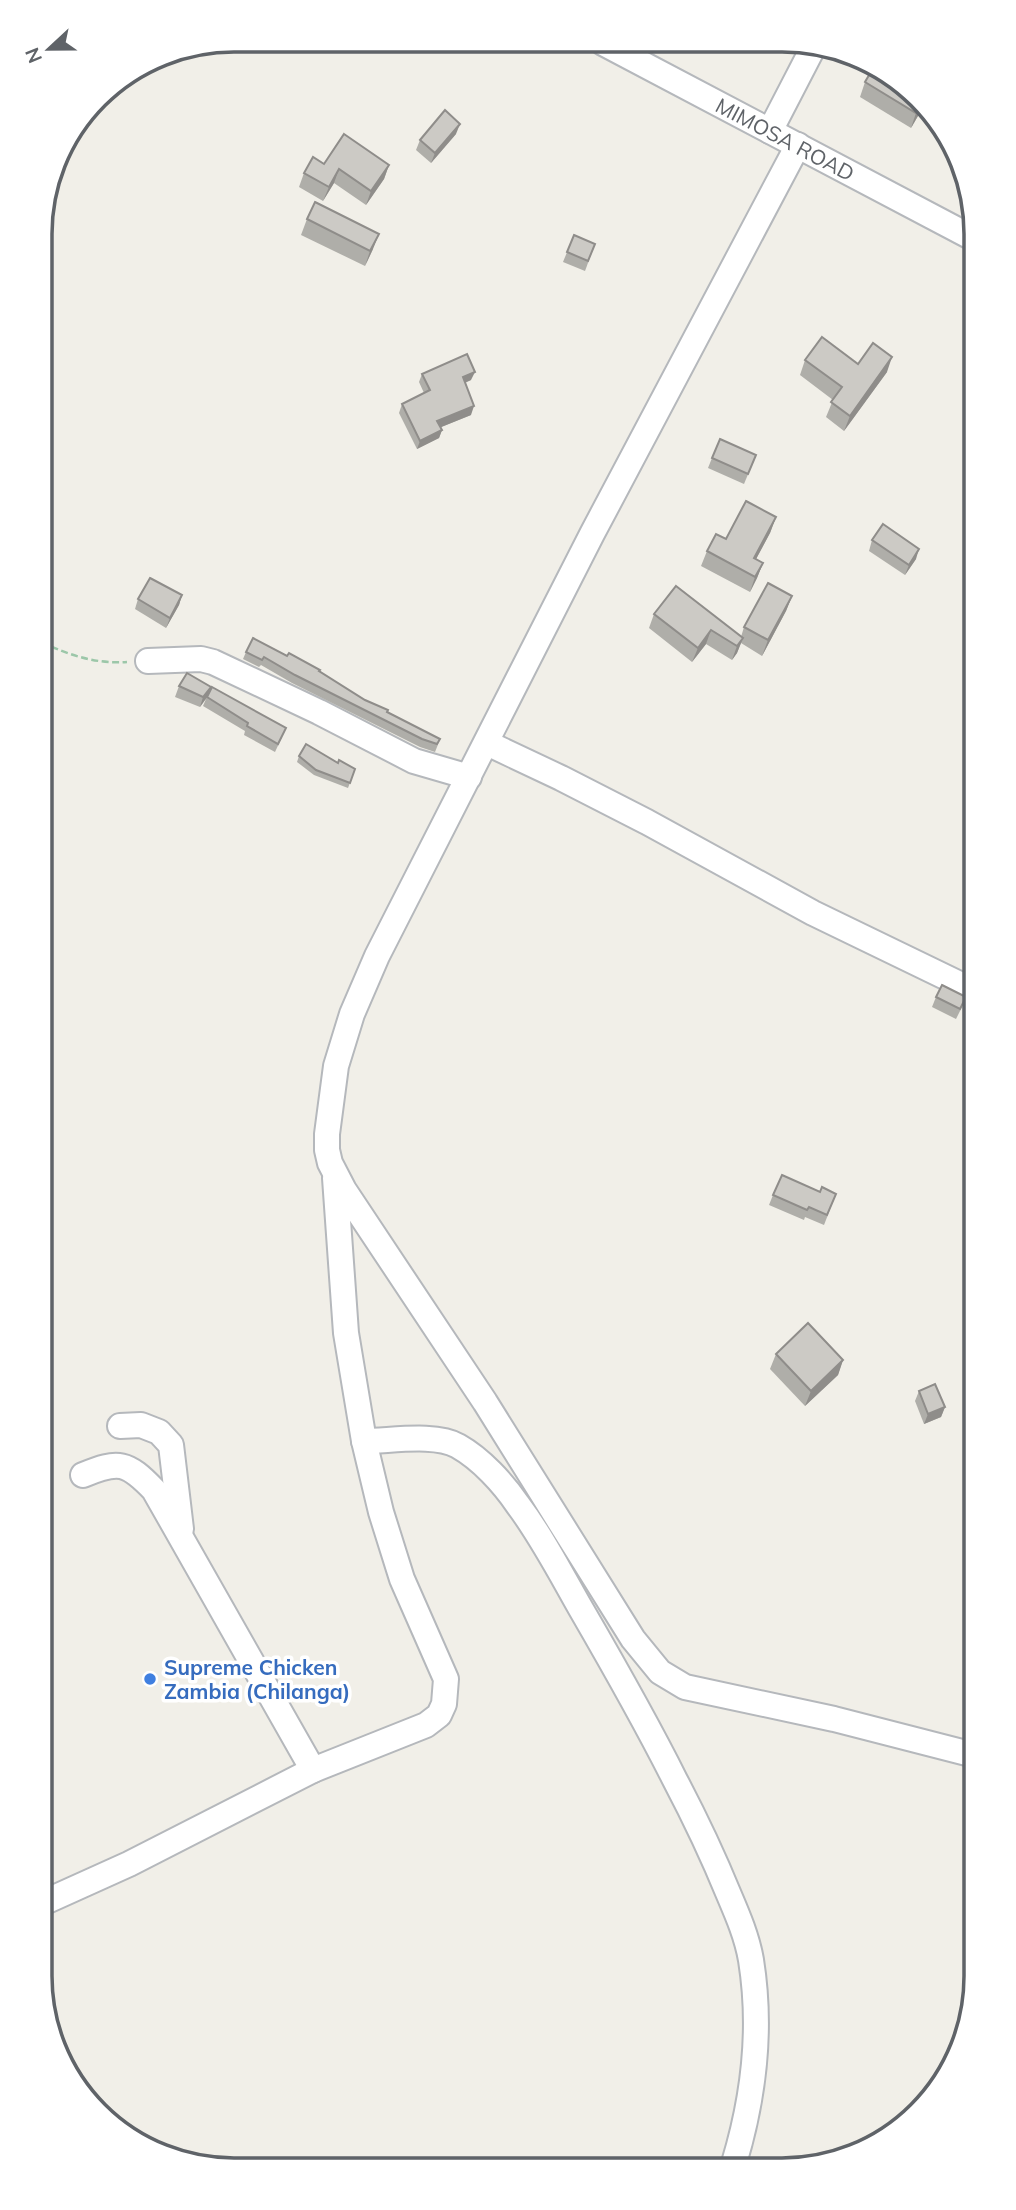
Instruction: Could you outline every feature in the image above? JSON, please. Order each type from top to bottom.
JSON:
[{"type":"street","name":"MIMOSA ROAD","points":[[621,52],[964,233]]},
{"type":"street","points":[[770,131],[809,55]]},
{"type":"street","points":[[798,145],[592,534],[377,956],[352,1014],[336,1066],[327,1134],[330,1163],[335,1173],[485,1402],[633,1639],[660,1672],[685,1687],[834,1719],[963,1752]]},
{"type":"street","points":[[148,661],[201,659],[213,662],[307,706],[405,757],[469,777]]},
{"type":"street","points":[[487,743],[622,809],[813,913],[964,986]]},
{"type":"street","points":[[52,1899],[129,1864],[313,1770],[426,1725],[439,1716],[444,1704],[446,1679],[402,1579],[381,1512],[364,1441],[346,1333],[335,1173]]},
{"type":"street","points":[[120,1426],[141,1425],[159,1432],[171,1445],[183,1539]]},
{"type":"street","points":[[364,1441],[443,1440],[457,1446],[494,1476],[518,1505],[569,1587],[642,1714],[709,1845],[743,1927],[751,1959],[756,2040],[752,2088],[735,2158]]},
{"type":"street","points":[[83,1475],[106,1465],[118,1465],[137,1472],[154,1490],[313,1770]]},
{"type":"path","points":[[53,647],[95,662],[148,661]]},
{"type":"building","points":[[869,75],[883,83],[916,113],[865,82]]},
{"type":"building","points":[[445,110],[460,124],[435,153],[420,140]]},
{"type":"building","points":[[344,134],[389,165],[371,191],[339,169],[329,187],[304,173],[313,157],[324,164]]},
{"type":"building","points":[[315,202],[379,234],[370,251],[307,219]]},
{"type":"building","points":[[574,235],[595,244],[588,261],[567,252]]},
{"type":"building","points":[[822,337],[858,364],[873,343],[892,357],[850,416],[831,402],[842,387],[805,360]]},
{"type":"building","points":[[467,354],[475,372],[463,377],[474,406],[437,421],[442,430],[420,441],[402,404],[430,390],[422,374]]},
{"type":"building","points":[[720,439],[756,455],[748,474],[712,458]]},
{"type":"building","points":[[746,501],[776,517],[754,558],[763,563],[755,577],[707,551],[716,534],[726,539]]},
{"type":"building","points":[[883,524],[919,549],[909,565],[872,540]]},
{"type":"building","points":[[150,578],[182,595],[170,618],[138,599]]},
{"type":"building","points":[[768,583],[792,596],[768,640],[744,627]]},
{"type":"building","points":[[676,586],[743,638],[737,646],[711,630],[698,648],[654,614]]},
{"type":"building","points":[[253,638],[287,656],[289,653],[365,700],[440,739],[437,744],[422,739],[264,657],[262,660],[246,652]]},
{"type":"building","points":[[187,673],[211,687],[203,697],[179,686]]},
{"type":"building","points":[[212,687],[286,728],[278,744],[247,726],[248,723],[207,697]]},
{"type":"building","points":[[306,744],[338,763],[339,760],[355,769],[350,783],[316,770],[299,756]]},
{"type":"building","points":[[942,985],[964,996],[964,1002],[960,1009],[936,997]]},
{"type":"building","points":[[782,1175],[820,1192],[822,1187],[836,1194],[827,1215],[809,1207],[807,1210],[773,1195]]},
{"type":"building","points":[[808,1323],[843,1360],[811,1391],[776,1354]]},
{"type":"building","points":[[935,1384],[945,1407],[928,1414],[919,1391]]},
{"type":"place","name":"Supreme Chicken Zambia (Chilanga)","points":[[150,1679]]}]
